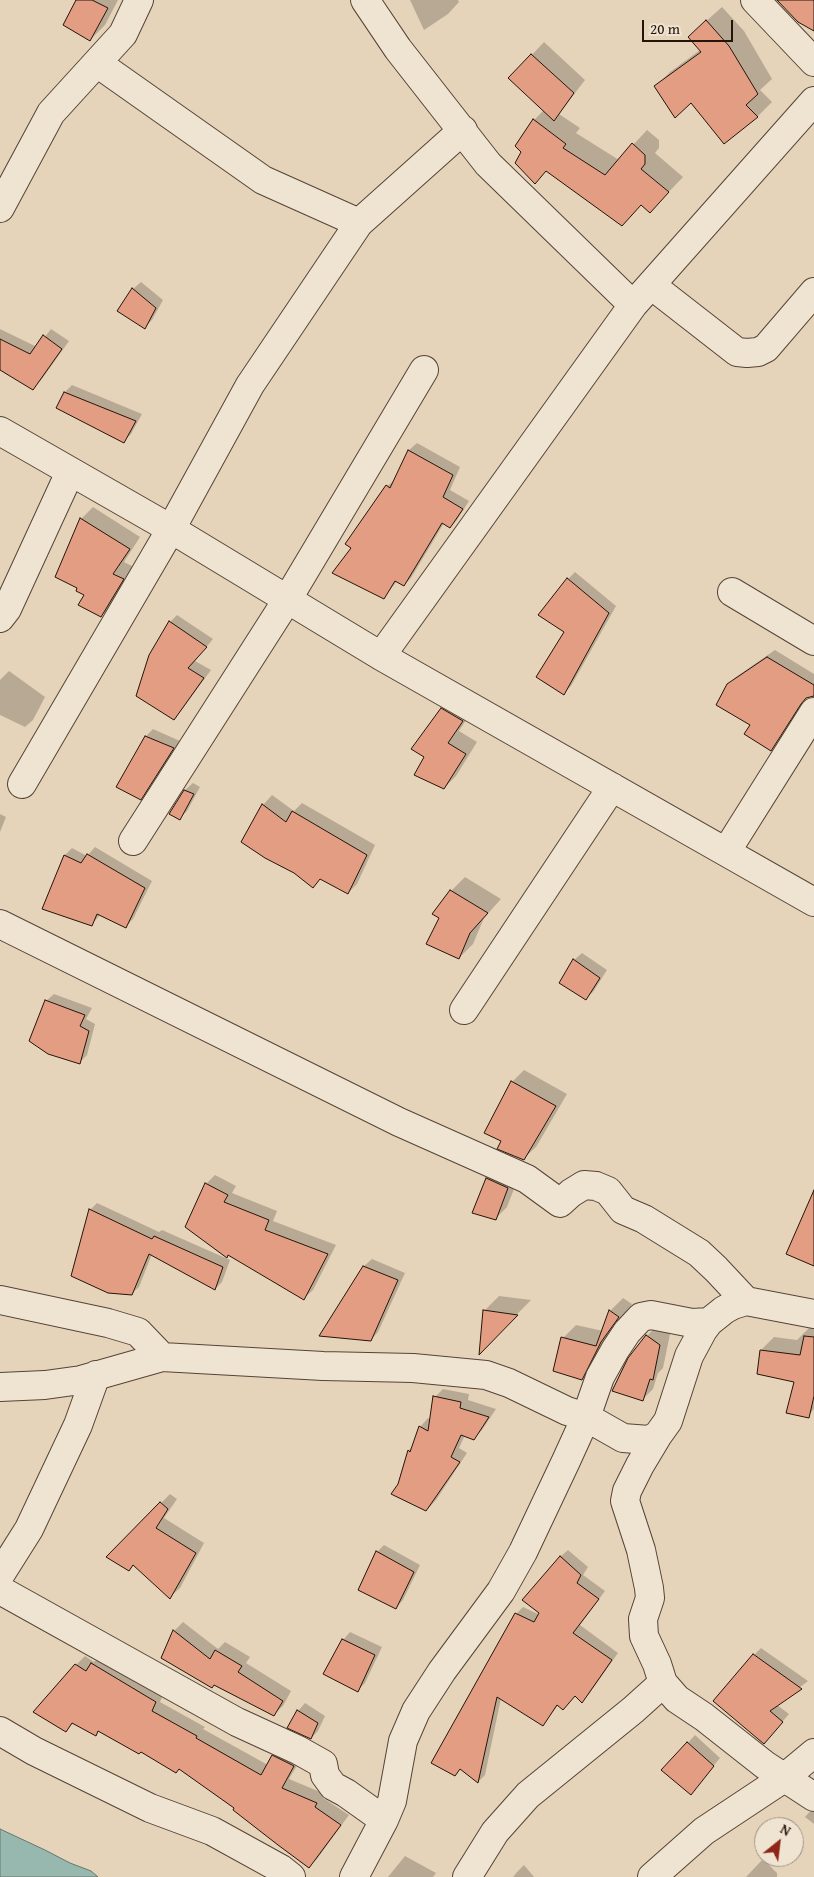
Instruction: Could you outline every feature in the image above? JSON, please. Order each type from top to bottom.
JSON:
[{"type":"street","points":[[0,208],[51,113],[123,34],[140,0]]},
{"type":"street","points":[[365,0],[398,49],[488,164],[634,305]]},
{"type":"street","points":[[755,0],[814,62]]},
{"type":"street","points":[[97,63],[263,180],[359,223]]},
{"type":"street","points":[[381,656],[634,305],[814,101]]},
{"type":"street","points":[[22,784],[171,529],[250,385],[359,223],[463,130]]},
{"type":"street","points":[[651,284],[737,352],[747,353],[758,352],[766,348],[814,292]]},
{"type":"street","points":[[133,841],[287,600],[424,370]]},
{"type":"street","points":[[0,431],[171,529],[381,656],[814,902]]},
{"type":"street","points":[[0,618],[7,609],[70,472]]},
{"type":"street","points":[[732,592],[814,641]]},
{"type":"street","points":[[726,852],[814,712]]},
{"type":"street","points":[[464,1010],[612,787]]},
{"type":"street","points":[[0,924],[399,1122],[527,1179],[560,1203],[584,1185],[596,1186],[608,1191],[623,1210],[644,1218],[699,1252],[746,1302]]},
{"type":"street","points":[[0,1300],[108,1323],[138,1332],[162,1357]]},
{"type":"street","points":[[814,1314],[746,1302],[733,1304],[709,1322],[689,1356],[668,1421],[640,1464],[627,1490],[625,1501],[641,1550],[650,1598],[643,1619],[644,1636],[657,1664],[663,1683],[677,1699],[784,1778],[814,1797]]},
{"type":"street","points":[[354,1877],[392,1801],[403,1741],[416,1711],[442,1671],[501,1591],[523,1552],[586,1417],[600,1377],[627,1332],[641,1317],[651,1315],[692,1323],[709,1322]]},
{"type":"street","points":[[0,1387],[68,1382],[162,1357],[323,1366],[413,1368],[486,1375],[509,1383],[586,1417],[623,1438],[649,1440],[658,1435]]},
{"type":"street","points":[[0,1575],[29,1529],[78,1425],[96,1375]]},
{"type":"street","points":[[0,1590],[237,1722],[298,1750],[323,1764],[324,1775],[333,1786],[384,1820]]},
{"type":"street","points":[[467,1877],[495,1832],[528,1795],[633,1710],[663,1683]]},
{"type":"street","points":[[0,1731],[34,1751],[150,1808],[212,1831],[281,1869],[291,1877]]},
{"type":"street","points":[[652,1877],[704,1831],[784,1778],[814,1753]]},
{"type":"water","points":[[0,1829],[70,1863],[91,1871],[98,1877],[0,1877]]},
{"type":"building","points":[[76,0],[92,0],[108,8],[90,41],[63,25]]},
{"type":"building","points":[[777,0],[814,0],[814,31],[798,22]]},
{"type":"building","points":[[706,20],[729,46],[758,94],[746,105],[758,117],[724,144],[691,103],[675,118],[654,86],[701,52],[688,37]]},
{"type":"building","points":[[531,54],[574,93],[554,121],[508,78]]},
{"type":"building","points":[[533,119],[566,144],[563,148],[605,175],[632,143],[645,155],[645,164],[641,169],[669,192],[650,213],[641,205],[622,226],[546,171],[535,184],[515,163],[521,152],[515,146]]},
{"type":"building","points":[[132,288],[156,308],[145,329],[117,311]]},
{"type":"building","points":[[43,335],[62,349],[33,390],[0,370],[0,339],[30,354]]},
{"type":"building","points":[[64,392],[136,421],[124,443],[56,408]]},
{"type":"building","points":[[408,450],[453,475],[443,497],[463,509],[450,528],[442,523],[404,586],[395,581],[384,599],[332,573],[351,548],[345,544],[386,485],[390,488]]},
{"type":"building","points":[[80,518],[130,549],[113,574],[124,579],[101,617],[78,605],[84,595],[76,591],[77,588],[55,577]]},
{"type":"building","points":[[567,578],[609,613],[564,695],[536,677],[564,632],[538,615]]},
{"type":"building","points":[[169,621],[207,647],[188,668],[204,678],[174,720],[136,696],[149,655]]},
{"type":"building","points":[[767,657],[814,685],[814,696],[806,698],[801,704],[771,751],[744,734],[750,725],[716,705],[727,684]]},
{"type":"building","points":[[441,708],[463,721],[448,743],[466,754],[444,789],[414,775],[424,757],[411,749]]},
{"type":"building","points":[[145,736],[174,748],[141,800],[116,787]]},
{"type":"building","points":[[184,790],[194,794],[180,820],[169,814]]},
{"type":"building","points":[[262,804],[286,822],[292,811],[367,855],[348,894],[320,879],[313,888],[294,873],[265,858],[241,842]]},
{"type":"building","points":[[87,854],[145,888],[126,928],[97,914],[92,926],[42,909],[64,855],[81,863]]},
{"type":"building","points":[[450,890],[488,913],[470,933],[459,959],[426,944],[439,918],[432,914]]},
{"type":"building","points":[[573,959],[600,978],[586,1000],[559,983]]},
{"type":"building","points":[[45,1000],[85,1015],[80,1026],[89,1031],[80,1064],[48,1054],[29,1041]]},
{"type":"building","points":[[511,1081],[556,1106],[524,1160],[497,1149],[501,1141],[484,1133]]},
{"type":"building","points":[[486,1178],[508,1188],[496,1220],[472,1213]]},
{"type":"building","points":[[205,1183],[228,1195],[224,1202],[269,1220],[265,1230],[328,1254],[304,1300],[228,1255],[227,1258],[185,1227]]},
{"type":"building","points":[[814,1190],[814,1266],[786,1254]]},
{"type":"building","points":[[89,1209],[152,1239],[154,1236],[223,1267],[215,1290],[149,1254],[132,1295],[108,1293],[71,1276]]},
{"type":"building","points":[[363,1266],[398,1280],[371,1341],[319,1336]]},
{"type":"building","points":[[483,1310],[518,1315],[479,1355]]},
{"type":"building","points":[[609,1310],[619,1317],[601,1342],[582,1380],[553,1371],[561,1337],[596,1346]]},
{"type":"building","points":[[646,1335],[660,1345],[653,1380],[650,1379],[643,1401],[612,1391],[628,1358]]},
{"type":"building","points":[[804,1336],[814,1337],[814,1396],[809,1418],[786,1413],[794,1382],[757,1374],[760,1350],[800,1355]]},
{"type":"building","points":[[433,1396],[461,1402],[460,1408],[489,1417],[474,1440],[461,1435],[451,1457],[460,1462],[426,1511],[391,1494],[398,1484],[408,1450],[410,1452],[419,1426],[428,1431]]},
{"type":"building","points":[[160,1502],[168,1509],[156,1528],[196,1553],[170,1599],[133,1565],[129,1571],[106,1557]]},
{"type":"building","points":[[376,1551],[414,1572],[396,1609],[358,1590]]},
{"type":"building","points":[[560,1556],[581,1575],[577,1583],[599,1599],[573,1633],[612,1660],[582,1703],[575,1696],[563,1710],[557,1705],[543,1726],[497,1697],[478,1783],[460,1769],[455,1776],[431,1763],[515,1613],[534,1622],[539,1613],[522,1600]]},
{"type":"building","points":[[173,1630],[210,1659],[215,1650],[242,1666],[238,1672],[283,1701],[274,1716],[214,1685],[212,1688],[161,1658]]},
{"type":"building","points":[[342,1639],[375,1655],[358,1692],[323,1674]]},
{"type":"building","points":[[753,1654],[802,1689],[770,1711],[783,1722],[764,1744],[713,1701]]},
{"type":"building","points":[[91,1663],[156,1702],[152,1711],[261,1775],[272,1755],[294,1766],[282,1788],[317,1803],[315,1807],[341,1825],[309,1868],[233,1810],[234,1808],[179,1769],[176,1773],[141,1752],[139,1754],[98,1731],[96,1736],[72,1723],[66,1732],[33,1712],[75,1664],[86,1671]]},
{"type":"building","points":[[297,1710],[318,1723],[311,1739],[287,1728]]},
{"type":"building","points":[[687,1742],[714,1766],[691,1795],[661,1770]]}]
